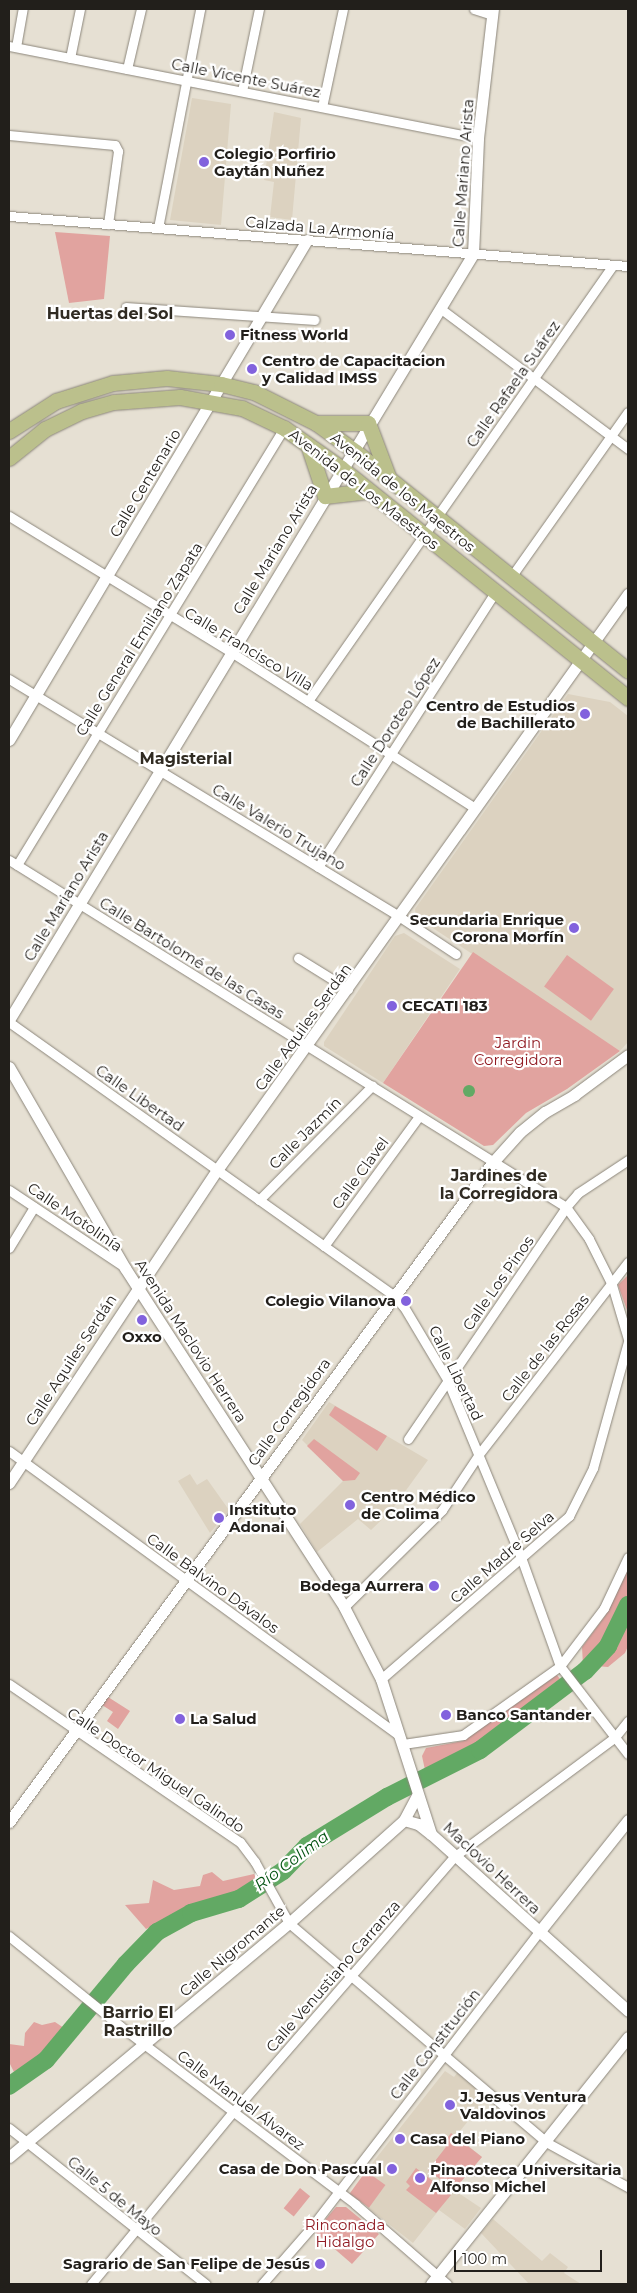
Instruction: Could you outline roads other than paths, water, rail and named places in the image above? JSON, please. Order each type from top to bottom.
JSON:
[{"type":"main road","name":"Avenida de los Maestros","points":[[9,430],[56,401],[113,383],[167,378],[222,384],[261,395],[316,423],[388,476],[436,519],[628,671]]},
{"type":"main road","name":"Avenida de Los Maestros","points":[[9,458],[44,429],[82,411],[114,402],[180,397],[242,408],[284,428],[341,468],[628,698]]},
{"type":"main road","points":[[316,423],[368,423],[388,476]]},
{"type":"main road","points":[[308,445],[325,496],[369,491]]},
{"type":"street","points":[[12,46],[23,9]]},
{"type":"street","points":[[70,58],[80,9]]},
{"type":"street","points":[[127,69],[141,9]]},
{"type":"street","points":[[158,228],[200,9]]},
{"type":"street","points":[[242,91],[259,9]]},
{"type":"street","points":[[322,107],[344,9]]},
{"type":"street","points":[[474,9],[493,12]]},
{"type":"street","name":"Calle Mariano Arista","points":[[9,1021],[368,423],[474,254],[478,138],[493,12]]},
{"type":"street","name":"Calle Vicente Suárez","points":[[12,46],[478,138]]},
{"type":"street","points":[[9,135],[115,146],[118,150],[108,224]]},
{"type":"street","name":"Calzada La Armonía","points":[[9,216],[628,266]]},
{"type":"street","name":"Calle Centenario","points":[[9,740],[307,240]]},
{"type":"street","name":"Calle Rafaela Suárez","points":[[424,535],[613,265]]},
{"type":"street","points":[[126,307],[315,320]]},
{"type":"street","points":[[441,309],[628,449]]},
{"type":"street","points":[[511,577],[628,412]]},
{"type":"street","name":"Calle General Emiliano Zapata","points":[[13,862],[171,618],[284,428]]},
{"type":"street","name":"Calle Francisco Villa","points":[[9,516],[171,618],[231,652],[473,807]]},
{"type":"street","points":[[308,701],[424,535]]},
{"type":"street","name":"Calle Doroteo López","points":[[318,867],[495,592]]},
{"type":"street","name":"Calle Aquiles Serdán","points":[[9,1483],[138,1286],[217,1170],[400,917],[473,807],[582,661],[628,594]]},
{"type":"street","name":"Calle Valerio Trujano","points":[[9,679],[400,917],[456,954]]},
{"type":"street","name":"Calle Bartolomé de las Casas","points":[[13,862],[566,1207],[589,1239],[612,1285],[628,1341]]},
{"type":"street","points":[[298,958],[348,989]]},
{"type":"street","name":"Calle Libertad","points":[[9,1021],[394,1296],[428,1342],[447,1379],[522,1560],[560,1666],[628,1754]]},
{"type":"street","name":"Calle Corregidora","points":[[9,1822],[76,1732],[184,1579],[493,1162],[539,1117],[628,1054]]},
{"type":"street","name":"Avenida Maclovio Herrera","points":[[9,1066],[125,1268],[344,1607],[380,1679],[403,1745],[417,1796]]},
{"type":"street","name":"Calle Jazmín","points":[[259,1200],[372,1086]]},
{"type":"street","name":"Calle Clavel","points":[[324,1246],[419,1116]]},
{"type":"street","name":"Calle Los Pinos","points":[[408,1439],[447,1379],[566,1207],[578,1193],[628,1160]]},
{"type":"street","name":"Calle Motolinía","points":[[9,1190],[125,1268]]},
{"type":"street","points":[[9,1248],[34,1207]]},
{"type":"street","name":"Calle de las Rosas","points":[[344,1607],[442,1510],[479,1454],[628,1262]]},
{"type":"street","name":"Calle Madre Selva","points":[[380,1679],[522,1560],[569,1516],[589,1476],[628,1341]]},
{"type":"street","name":"Calle Balvino Dávalos","points":[[9,1451],[184,1579],[403,1745]]},
{"type":"street","points":[[403,1745],[463,1735],[560,1666],[604,1608],[628,1557]]},
{"type":"street","name":"Calle Doctor Miguel Galindo","points":[[9,1684],[76,1732],[240,1842],[255,1862],[289,1923],[546,2142],[628,2187]]},
{"type":"street","name":"Calle Venustiano Carranza","points":[[91,2284],[137,2232],[233,2112],[455,1856],[615,1738],[628,1721]]},
{"type":"street","name":"Maclovio Herrera","points":[[417,1796],[431,1834],[628,2011]]},
{"type":"street","name":"Calle Nigromante","points":[[9,2157],[289,1923],[404,1820],[417,1796]]},
{"type":"street","points":[[404,1820],[418,1824],[431,1834]]},
{"type":"street","name":"Calle Constitución","points":[[262,2284],[339,2192],[539,1932],[628,1820]]},
{"type":"street","name":"Calle Manuel Álvarez","points":[[9,1936],[70,1983],[120,2026],[396,2237],[434,2280],[447,2284]]},
{"type":"street","points":[[434,2280],[628,2037]]},
{"type":"street","name":"Calle 5 de Mayo","points":[[9,2128],[137,2232],[206,2284]]},
{"type":"waterway","name":"Río Colima","points":[[9,2086],[46,2060],[126,1964],[157,1932],[191,1913],[239,1899],[283,1871],[307,1846],[387,1797],[480,1750],[585,1671],[608,1646],[628,1605]]},
{"type":"place","name":"Colegio Porfirio Gaytán Nuñez","points":[[204,162]]},
{"type":"place","name":"Fitness World","points":[[230,335]]},
{"type":"place","name":"Centro de Capacitacion y Calidad IMSS","points":[[252,369]]},
{"type":"place","name":"Centro de Estudios de Bachillerato","points":[[585,714]]},
{"type":"place","name":"Secundaria Enrique Corona Morfín","points":[[574,928]]},
{"type":"place","name":"CECATI 183","points":[[392,1006]]},
{"type":"place","name":"Colegio Vilanova","points":[[406,1301]]},
{"type":"place","name":"Oxxo","points":[[142,1320]]},
{"type":"place","name":"Centro Médico de Colima","points":[[350,1505]]},
{"type":"place","name":"Instituto Adonai","points":[[219,1518]]},
{"type":"place","name":"Bodega Aurrera","points":[[434,1586]]},
{"type":"place","name":"Banco Santander","points":[[446,1715]]},
{"type":"place","name":"La Salud","points":[[180,1719]]},
{"type":"place","name":"J. Jesus Ventura Valdovinos","points":[[450,2105]]},
{"type":"place","name":"Casa del Piano","points":[[400,2139]]},
{"type":"place","name":"Casa de Don Pascual","points":[[392,2169]]},
{"type":"place","name":"Pinacoteca Universitaria Alfonso Michel","points":[[420,2178]]},
{"type":"place","name":"Sagrario de San Felipe de Jesús","points":[[320,2264]]},
{"type":"district","name":"Huertas del Sol","points":[[110,314]]},
{"type":"district","name":"Magisterial","points":[[186,759]]},
{"type":"district","name":"Jardines de la Corregidora","points":[[499,1185]]},
{"type":"district","name":"Barrio El Rastrillo","points":[[138,2022]]},
{"type":"park label","name":"Jardin Corregidora","points":[[518,1050]]},
{"type":"park label","name":"Rinconada Hidalgo","points":[[345,2232]]}]
